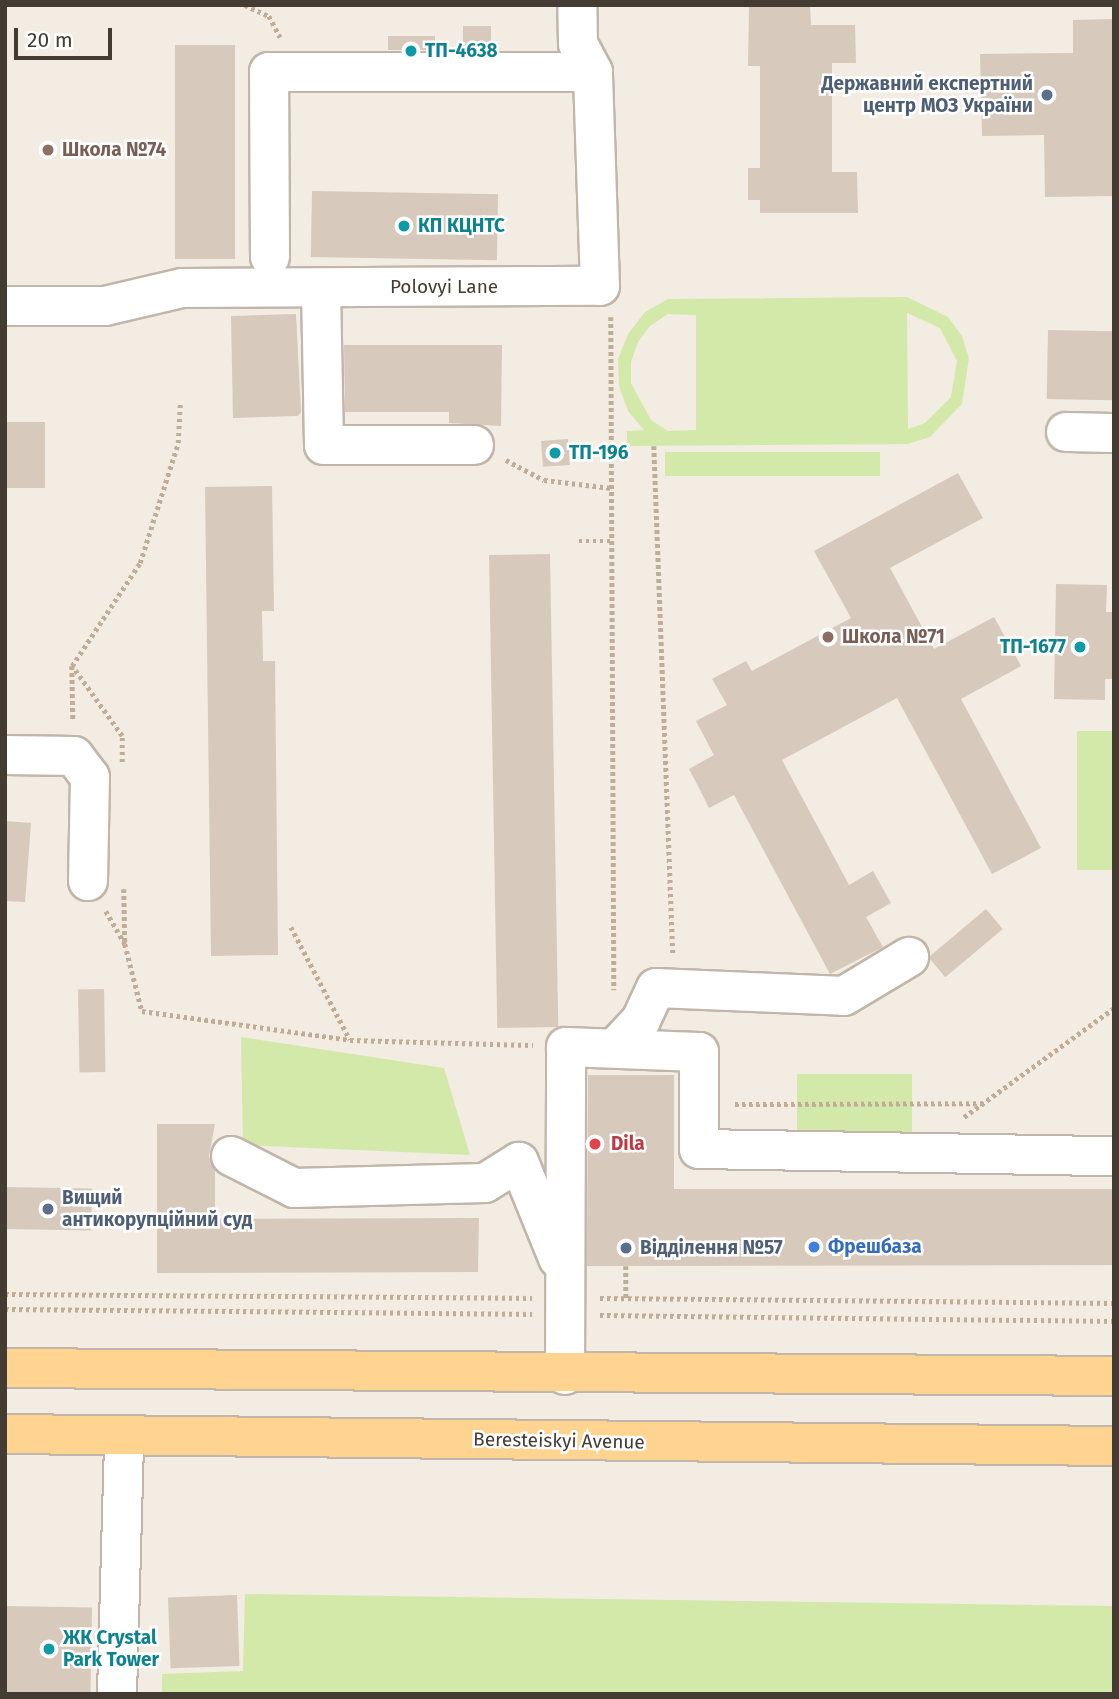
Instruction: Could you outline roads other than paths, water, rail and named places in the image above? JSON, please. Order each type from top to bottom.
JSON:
[{"type":"main road","points":[[5,1368],[565,1375],[1114,1376]]},
{"type":"main road","name":"Beresteiskyi Avenue","points":[[5,1434],[1114,1447]]},
{"type":"street","name":"Polovyi Lane","points":[[5,306],[105,306],[182,288],[600,286],[593,72],[578,44],[577,5]]},
{"type":"street","points":[[270,257],[269,72],[593,72]]},
{"type":"street","points":[[321,288],[324,445],[474,444]]},
{"type":"street","points":[[1066,432],[1114,433]]},
{"type":"street","points":[[5,755],[74,756],[90,777],[106,878]]},
{"type":"street","points":[[616,1047],[640,1020],[656,988],[844,996],[909,957]]},
{"type":"street","points":[[565,1375],[566,1047],[699,1052],[699,1149],[1114,1156]]},
{"type":"street","points":[[231,1156],[294,1188],[485,1183],[519,1162],[566,1276]]},
{"type":"street","points":[[117,1694],[124,1436]]},
{"type":"place","name":"ТП-4638","points":[[411,51]]},
{"type":"place","name":"Державний експертний центр МОЗ України","points":[[1047,95]]},
{"type":"place","name":"Школа №74","points":[[48,150]]},
{"type":"place","name":"КП КЦНТС","points":[[404,226]]},
{"type":"place","name":"ТП-196","points":[[555,453]]},
{"type":"place","name":"Школа №71","points":[[828,637]]},
{"type":"place","name":"ТП-1677","points":[[1080,647]]},
{"type":"place","name":"Dila","points":[[595,1144]]},
{"type":"place","name":"Вищий антикорупційний суд","points":[[48,1209]]},
{"type":"place","name":"Фрешбаза","points":[[814,1247]]},
{"type":"place","name":"Відділення №57","points":[[626,1248]]},
{"type":"place","name":"ЖК Crystal Park Tower","points":[[49,1649]]}]
